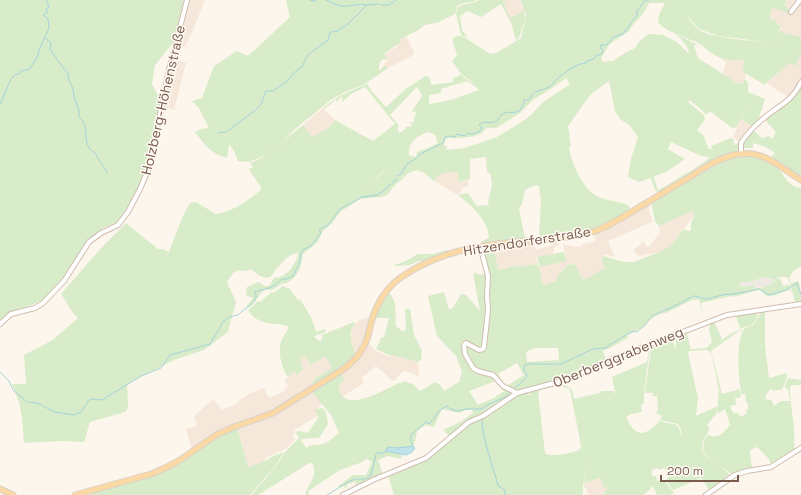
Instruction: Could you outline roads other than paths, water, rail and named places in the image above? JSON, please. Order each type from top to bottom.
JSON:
[{"type":"main road","name":"Hitzendorferstraße","points":[[75,495],[161,470],[177,462],[210,438],[224,431],[269,415],[342,370],[357,357],[365,344],[378,304],[386,291],[397,280],[414,269],[442,256],[480,246],[571,236],[598,230],[727,156],[750,154],[765,157],[801,180]]},
{"type":"main road","points":[[0,489],[13,495]]},
{"type":"street","name":"Holzberg-Höhenstraße","points":[[0,324],[11,314],[35,308],[43,303],[64,281],[89,242],[100,233],[118,226],[128,212],[149,170],[169,70],[187,0]]},
{"type":"street","points":[[791,12],[800,0]]},
{"type":"street","points":[[796,5],[801,8]]},
{"type":"street","points":[[741,154],[740,144],[764,118],[788,101],[796,92],[801,82]]},
{"type":"street","points":[[480,246],[488,276],[485,342],[482,350],[466,343],[464,348],[473,368],[478,372],[493,376],[502,385],[518,393]]},
{"type":"street","name":"Oberberggrabenweg","points":[[343,495],[373,480],[426,458],[469,422],[483,416],[518,393],[565,381],[607,361],[727,316],[801,304]]},
{"type":"street","points":[[706,495],[732,476],[747,471],[773,466],[801,448]]},
{"type":"water","points":[[413,446],[415,448],[412,452],[406,455],[385,451],[388,447],[398,448]]},
{"type":"waterway","points":[[0,104],[11,79],[21,71],[30,69],[38,55],[49,28],[48,19],[43,15],[48,12],[46,9],[49,7],[46,0]]},
{"type":"waterway","points":[[310,0],[316,0]]},
{"type":"waterway","points":[[326,0],[341,6],[360,4],[367,5]]},
{"type":"waterway","points":[[381,5],[389,5],[396,0]]},
{"type":"waterway","points":[[397,176],[401,174],[407,164],[417,158],[420,154],[443,143],[445,137],[455,137],[457,134],[465,136],[468,133],[473,134],[480,131],[482,128],[479,125],[484,122],[496,122],[501,115],[507,112],[514,113],[519,111],[524,100],[529,100],[536,92],[549,87],[570,69],[586,63],[587,61],[594,59],[596,56],[603,53],[602,49],[600,48],[601,45],[607,44],[613,37],[623,34],[637,15],[637,11],[645,0],[649,0]]},
{"type":"waterway","points":[[218,133],[226,132],[257,109],[261,104],[266,91],[273,91],[286,82],[302,67],[309,54],[328,40],[330,33],[334,31],[336,32],[348,24],[367,5],[379,4]]},
{"type":"waterway","points":[[45,38],[51,43],[50,50],[69,75],[68,78],[79,110],[79,117],[84,124],[87,144],[96,154],[107,172]]},
{"type":"waterway","points":[[247,308],[256,299],[255,292],[270,288],[282,279],[293,276],[299,264],[303,250],[311,246],[321,233],[319,230],[328,225],[340,209],[362,197],[377,195],[397,179]]},
{"type":"waterway","points":[[513,389],[521,383],[527,375],[524,371],[524,366],[528,364],[561,364],[593,349],[605,348],[626,335],[634,331],[637,332],[652,316],[693,296],[707,299],[759,289],[769,295],[786,290],[797,283],[801,295]]},
{"type":"waterway","points":[[0,372],[9,381],[13,390],[27,402],[37,403],[55,412],[74,415],[81,412],[91,399],[102,400],[141,376],[161,368],[170,355],[210,344],[223,322],[229,317],[238,315],[246,308]]},
{"type":"waterway","points":[[413,446],[411,442],[411,435],[426,422],[429,424],[443,408],[447,406],[450,409],[458,411],[466,409],[482,409],[487,405],[505,397],[511,391]]},
{"type":"waterway","points":[[482,418],[482,427],[498,486],[505,490],[505,495]]},
{"type":"waterway","points":[[327,495],[355,479],[366,479],[371,475],[376,454],[378,452],[380,454],[385,452]]}]
